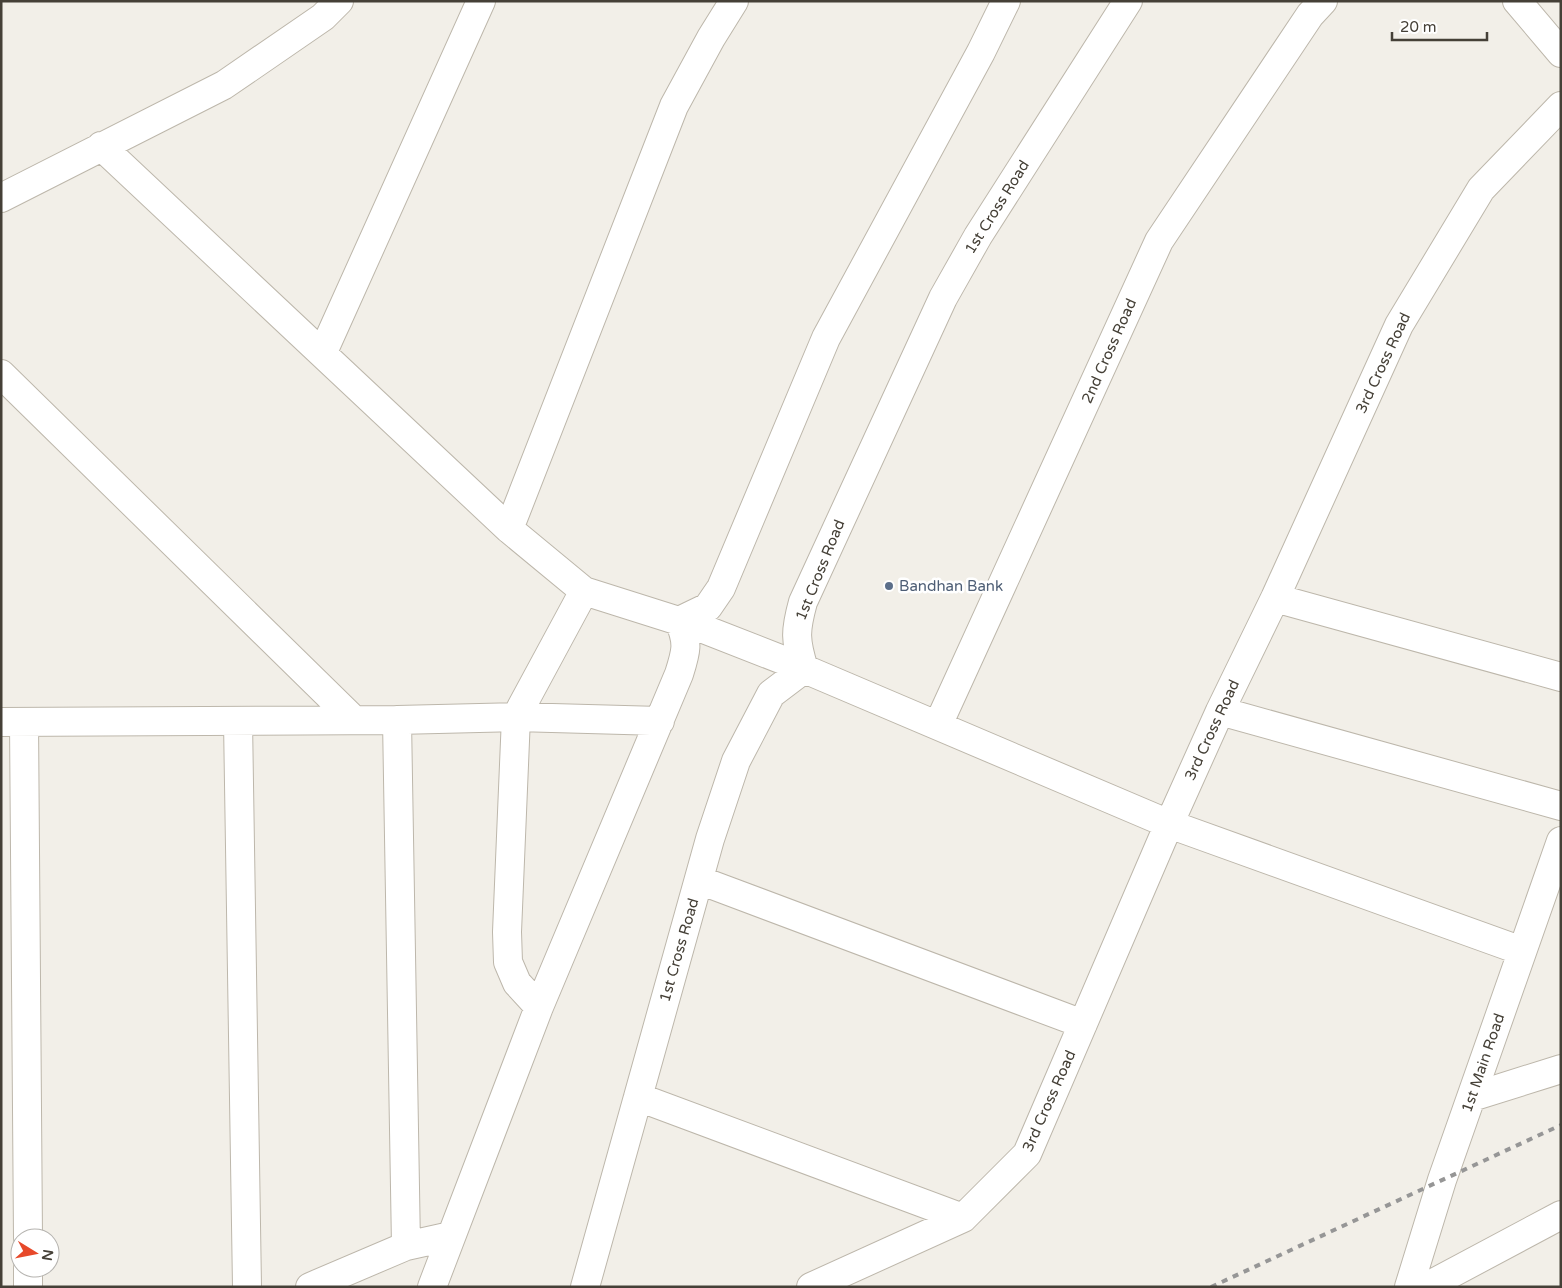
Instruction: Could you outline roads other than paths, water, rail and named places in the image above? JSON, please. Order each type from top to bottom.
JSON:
[{"type":"street","points":[[1,198],[224,85],[323,16],[339,1]]},
{"type":"street","points":[[323,352],[481,1]]},
{"type":"street","points":[[509,529],[674,106],[711,38],[734,1]]},
{"type":"street","points":[[432,1287],[539,1007],[679,674],[685,653],[685,635],[690,624],[708,607],[721,588],[826,338],[981,52],[1006,1]]},
{"type":"street","name":"1st Cross Road","points":[[585,1287],[710,839],[740,753],[771,694],[796,666],[796,628],[803,602],[943,298],[978,236],[1128,1]]},
{"type":"street","name":"2nd Cross Road","points":[[938,725],[1158,241],[1322,1]]},
{"type":"street","points":[[1517,1],[1561,53]]},
{"type":"street","name":"3rd Cross Road","points":[[810,1287],[963,1218],[1027,1154],[1169,824],[1220,711],[1275,598],[1398,325],[1481,189],[1561,106]]},
{"type":"street","points":[[102,146],[509,529],[584,591],[690,624],[796,666],[1169,824],[1522,951]]},
{"type":"street","points":[[1,374],[354,720]]},
{"type":"street","points":[[539,1007],[517,983],[508,962],[507,932],[516,717],[584,591]]},
{"type":"street","points":[[1275,598],[1561,677]]},
{"type":"street","points":[[1220,711],[1561,806]]},
{"type":"street","points":[[28,1228],[13,722],[397,720],[516,717],[660,720]]},
{"type":"street","points":[[397,720],[406,1246]]},
{"type":"street","points":[[238,721],[247,1287]]},
{"type":"street","name":"1st Main Road","points":[[1425,1286],[1442,1180],[1561,841]]},
{"type":"street","points":[[699,880],[1083,1024]]},
{"type":"street","points":[[1472,1097],[1561,1069]]},
{"type":"street","points":[[638,1097],[963,1218]]},
{"type":"street","points":[[1425,1286],[1561,1215]]},
{"type":"street","points":[[310,1287],[406,1246],[451,1236]]},
{"type":"railway","points":[[1211,1287],[1561,1125]]},
{"type":"place","name":"Bandhan Bank","points":[[889,586]]}]
